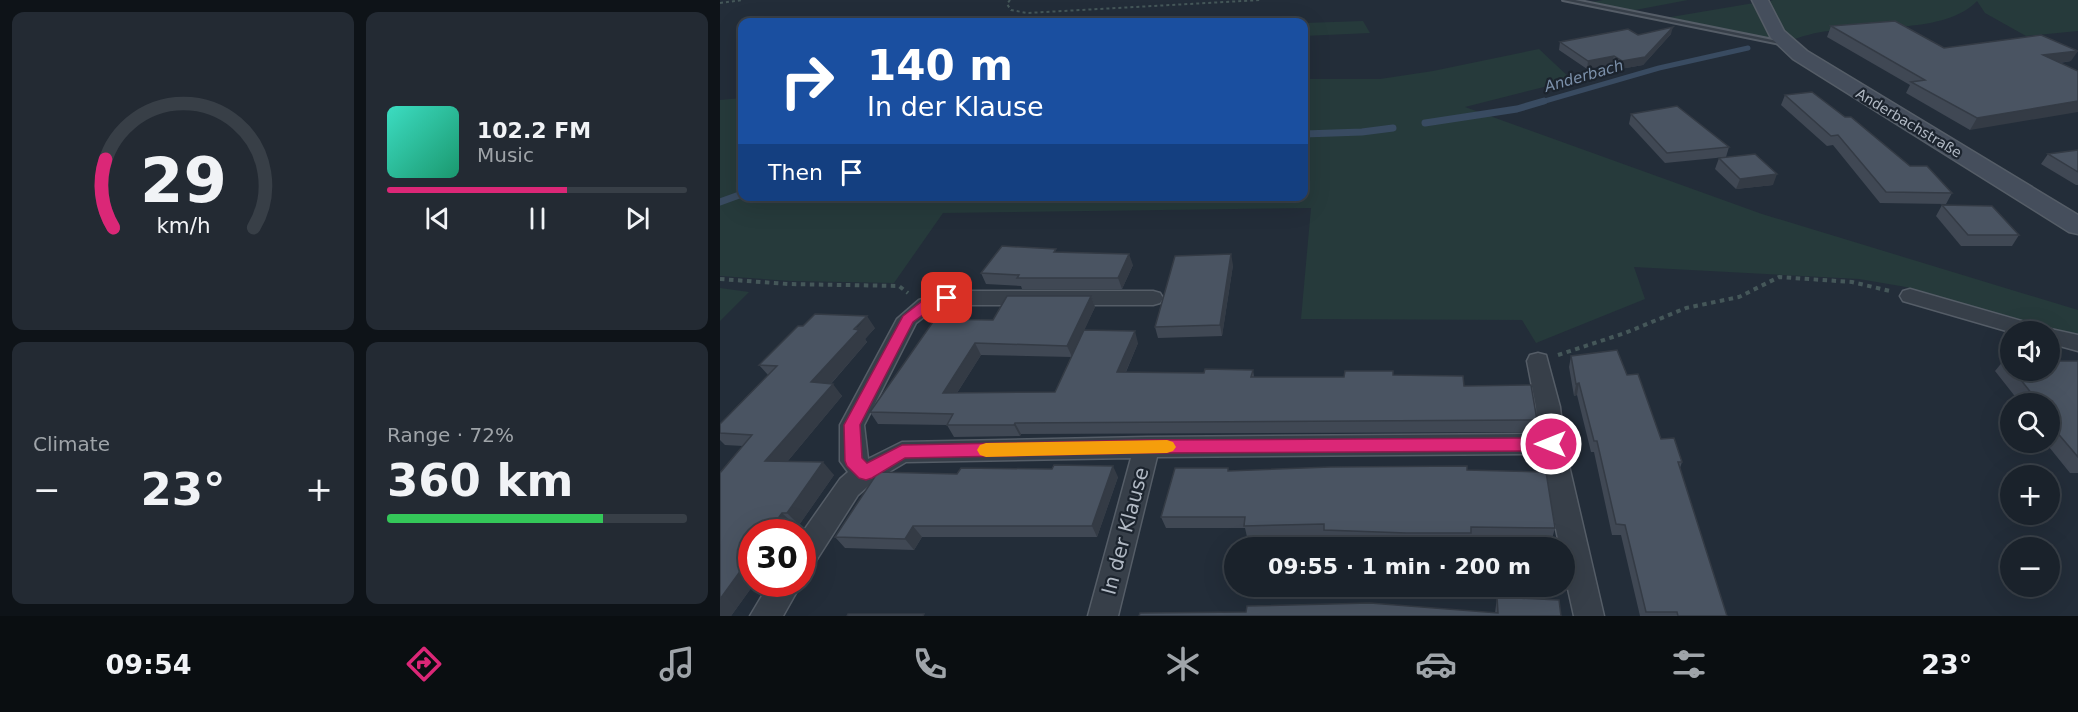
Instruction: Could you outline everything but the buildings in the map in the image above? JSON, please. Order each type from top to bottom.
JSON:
[{"type":"main road","name":"Anderbachstraße","points":[[1760,0],[1767,17],[1785,43],[1821,69],[2078,226]]},
{"type":"street","points":[[1910,296],[2000,322]]},
{"type":"street","points":[[866,473],[853,461],[852,425],[908,319],[926,305],[947,298],[1154,298]]},
{"type":"street","points":[[2060,338],[2078,343]]},
{"type":"street","points":[[1538,361],[1548,407],[1551,444],[1589,616]]},
{"type":"street","name":"In der Klause","points":[[816,537],[849,487],[866,473],[902,452],[1147,447],[1551,444]]},
{"type":"street","name":"In der Klause","points":[[1103,616],[1147,447]]},
{"type":"street","points":[[765,616],[777,597]]},
{"type":"lane","points":[[1566,0],[1785,43]]},
{"type":"path","points":[[720,3],[743,0]]},
{"type":"path","points":[[1010,0],[1007,4],[1011,10],[1028,13],[1261,0]]},
{"type":"path","points":[[1538,361],[1625,333],[1686,308],[1739,297],[1779,277],[1852,282],[1910,296]]},
{"type":"path","points":[[720,279],[788,284],[898,286],[926,305]]},
{"type":"green space","points":[[1603,0],[1688,0],[1630,11],[1586,3]]},
{"type":"green space","points":[[2078,0],[2078,31],[2026,36],[1985,13],[1977,1],[1963,12],[1947,19],[1907,26],[1824,32],[1788,41],[1777,25],[1770,1]]},
{"type":"green space","points":[[1754,3],[1772,38],[1764,39],[1665,18]]},
{"type":"green space","points":[[1363,21],[1370,33],[1308,36],[1308,23]]},
{"type":"green space","points":[[1539,49],[1572,80],[1465,107],[1762,214],[2078,310],[2078,337],[2060,332],[2060,321],[2023,321],[1906,287],[1859,279],[1634,267],[1645,299],[1536,343],[1522,320],[1301,319],[1311,208],[943,213],[894,283],[791,281],[720,276],[720,100],[738,98],[738,201],[1308,201],[1308,79],[1380,79],[1433,71]]},
{"type":"green space","points":[[720,288],[749,292],[720,321]]},
{"type":"waterway","name":"Anderbach","points":[[1538,103],[1659,68],[1748,48]]},
{"type":"waterway","name":"Anderbach","points":[[1425,123],[1517,109],[1544,101]]},
{"type":"waterway","name":"Anderbach","points":[[1308,134],[1362,132],[1393,128]]},
{"type":"waterway","name":"Anderbach","points":[[720,202],[738,195]]},
{"type":"slow traffic","points":[[986,450],[1167,447]]},
{"type":"route","points":[[947,298],[926,305],[908,319],[852,425],[853,461],[866,473],[902,452],[1147,447],[1551,444]]}]
